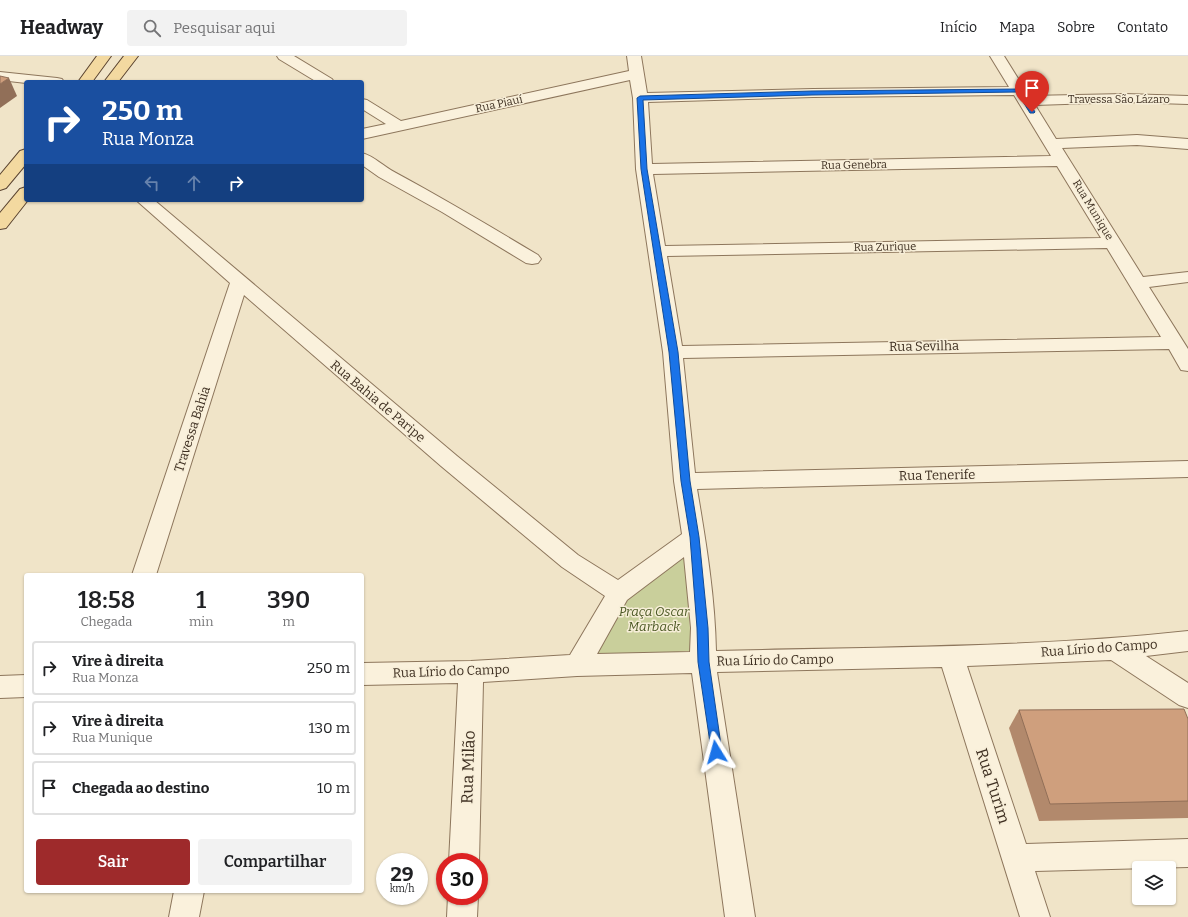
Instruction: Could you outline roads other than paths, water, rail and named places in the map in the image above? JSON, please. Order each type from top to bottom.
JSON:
[{"type":"main road","points":[[86,80],[104,56]]},
{"type":"main road","points":[[113,80],[131,56]]},
{"type":"main road","points":[[0,185],[24,156]]},
{"type":"main road","points":[[0,224],[24,194]]},
{"type":"street","points":[[284,56],[324,80]]},
{"type":"street","name":"Rua Munique","points":[[997,56],[1188,365]]},
{"type":"street","points":[[635,65],[640,98],[644,169],[656,251],[674,352],[685,481],[694,537],[703,628],[703,662],[740,917]]},
{"type":"street","name":"Rua Piauí","points":[[364,134],[399,126],[635,65]]},
{"type":"street","points":[[0,76],[38,80]]},
{"type":"street","name":"Travessa São Lázaro","points":[[640,98],[812,93],[1188,100]]},
{"type":"street","points":[[364,104],[399,126]]},
{"type":"street","points":[[1052,144],[1115,140],[1169,141],[1188,144]]},
{"type":"street","points":[[364,159],[385,174],[448,208],[532,259]]},
{"type":"street","name":"Rua Genebra","points":[[644,169],[1063,161]]},
{"type":"street","name":"Rua Bahia de Paripe","points":[[146,202],[449,461],[570,561],[619,593]]},
{"type":"street","name":"Rua Zurique","points":[[656,251],[1113,243]]},
{"type":"street","points":[[1138,283],[1188,277]]},
{"type":"street","name":"Travessa Bahia","points":[[145,573],[240,283]]},
{"type":"street","name":"Rua Sevilha","points":[[674,352],[1174,343]]},
{"type":"street","name":"Rua Tenerife","points":[[685,481],[1188,469]]},
{"type":"street","points":[[577,665],[619,593],[694,537]]},
{"type":"street","name":"Rua Lírio do Campo","points":[[364,674],[471,672],[577,665],[951,656],[1115,649],[1188,641]]},
{"type":"street","points":[[1115,649],[1188,697]]},
{"type":"street","name":"Rua Turim","points":[[951,656],[1035,917]]},
{"type":"street","name":"Rua Milão","points":[[464,853],[471,672]]},
{"type":"street","points":[[1017,858],[1188,853]]},
{"type":"street","points":[[184,917],[189,893]]},
{"type":"street","points":[[462,917],[463,905]]},
{"type":"park label","name":"Praça Oscar Marback","points":[[654,618]]}]
